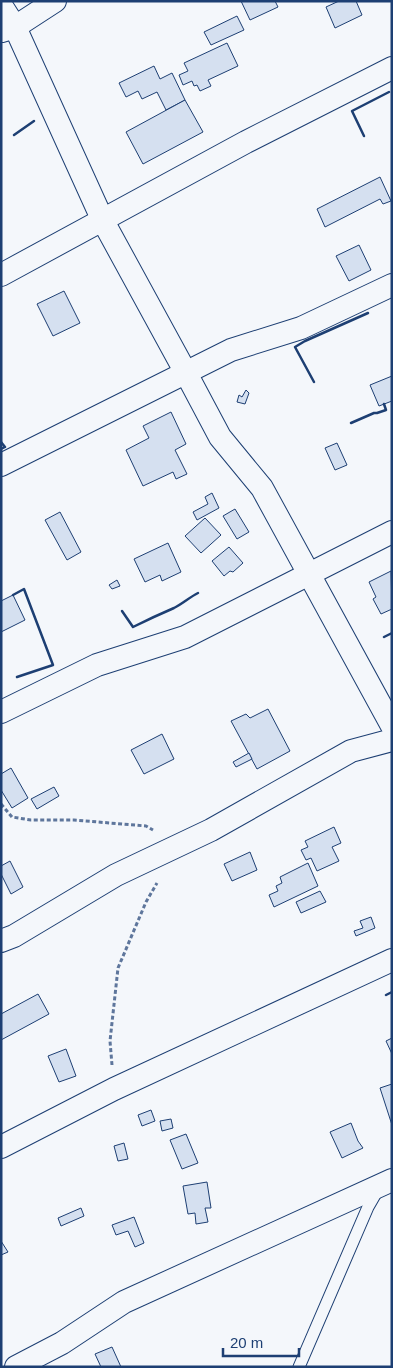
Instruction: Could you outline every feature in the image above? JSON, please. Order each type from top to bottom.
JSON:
[{"type":"street","points":[[8,29],[55,1]]},
{"type":"street","points":[[1,6],[8,29],[103,221],[220,437],[262,488],[392,726]]},
{"type":"street","points":[[1,274],[103,221],[246,142],[392,68]]},
{"type":"street","points":[[1,465],[231,350],[301,328],[392,285]]},
{"type":"street","points":[[1,712],[97,665],[185,637],[392,532]]},
{"type":"street","points":[[1,941],[14,936],[116,875],[211,830],[350,750],[392,740]]},
{"type":"street","points":[[1,1147],[114,1089],[392,960]]},
{"type":"street","points":[[16,1367],[62,1343],[124,1302],[386,1183]]},
{"type":"lane","points":[[299,1367],[368,1207],[386,1183]]},
{"type":"path","points":[[1,804],[12,817],[30,820],[74,820],[146,826],[177,846]]},
{"type":"path","points":[[114,1089],[110,1041],[118,968],[146,902],[159,878]]},
{"type":"building","points":[[241,1],[275,1],[278,7],[250,20]]},
{"type":"building","points":[[339,1],[356,1],[362,15],[335,28],[326,7]]},
{"type":"building","points":[[237,16],[244,30],[211,45],[204,32]]},
{"type":"building","points":[[227,43],[238,66],[208,80],[211,86],[200,91],[197,85],[194,86],[192,81],[183,85],[179,75],[188,71],[184,63]]},
{"type":"building","points":[[154,66],[160,79],[172,73],[185,100],[166,110],[157,92],[142,99],[138,91],[126,97],[119,83]]},
{"type":"building","points":[[185,100],[203,132],[143,164],[126,132]]},
{"type":"building","points":[[380,177],[391,201],[383,204],[380,199],[325,227],[317,209]]},
{"type":"building","points":[[359,245],[371,270],[349,281],[336,256]]},
{"type":"building","points":[[64,291],[80,323],[53,336],[37,304]]},
{"type":"building","points":[[392,376],[392,401],[379,406],[370,385]]},
{"type":"building","points":[[246,390],[249,393],[245,404],[237,402],[239,395],[242,397]]},
{"type":"building","points":[[171,412],[186,444],[175,450],[187,474],[176,479],[173,472],[143,486],[126,450],[149,438],[143,426]]},
{"type":"building","points":[[337,443],[347,465],[335,470],[325,448]]},
{"type":"building","points":[[212,493],[219,508],[197,520],[193,512],[208,504],[205,497]]},
{"type":"building","points":[[235,509],[249,532],[237,539],[223,516]]},
{"type":"building","points":[[60,512],[81,552],[67,560],[45,520]]},
{"type":"building","points":[[205,518],[221,535],[201,553],[185,536]]},
{"type":"building","points":[[168,543],[181,572],[162,581],[160,575],[145,582],[134,559]]},
{"type":"building","points":[[229,547],[243,563],[233,572],[230,571],[224,576],[212,561]]},
{"type":"building","points":[[391,571],[392,609],[381,614],[373,599],[376,597],[369,582]]},
{"type":"building","points":[[117,580],[120,586],[112,589],[109,585]]},
{"type":"building","points":[[13,595],[25,620],[1,632],[1,601]]},
{"type":"building","points":[[268,709],[290,751],[257,769],[231,721],[246,714],[250,718]]},
{"type":"building","points":[[162,734],[174,759],[144,774],[131,750]]},
{"type":"building","points":[[249,753],[252,759],[236,767],[233,762]]},
{"type":"building","points":[[11,768],[28,798],[12,808],[1,790],[1,774]]},
{"type":"building","points":[[54,787],[59,796],[37,809],[31,799]]},
{"type":"building","points":[[334,827],[341,843],[332,847],[339,861],[317,871],[311,858],[306,860],[301,850],[308,847],[305,841]]},
{"type":"building","points":[[250,852],[257,870],[232,881],[224,864]]},
{"type":"building","points":[[10,861],[23,887],[11,894],[1,874],[1,866]]},
{"type":"building","points":[[308,863],[318,886],[274,907],[269,895],[278,891],[276,886],[282,883],[280,877]]},
{"type":"building","points":[[320,891],[326,902],[301,913],[296,902]]},
{"type":"building","points":[[371,917],[375,928],[356,936],[354,931],[363,928],[360,921]]},
{"type":"building","points":[[38,994],[49,1014],[1,1040],[1,1014]]},
{"type":"building","points":[[392,1038],[392,1054],[386,1041]]},
{"type":"building","points":[[66,1049],[76,1076],[59,1082],[48,1056]]},
{"type":"building","points":[[392,1084],[392,1125],[380,1088]]},
{"type":"building","points":[[151,1110],[155,1121],[142,1126],[138,1115]]},
{"type":"building","points":[[171,1119],[173,1128],[162,1131],[160,1121]]},
{"type":"building","points":[[351,1123],[363,1148],[342,1158],[330,1132]]},
{"type":"building","points":[[186,1134],[198,1163],[182,1169],[170,1140]]},
{"type":"building","points":[[124,1143],[128,1159],[118,1161],[114,1146]]},
{"type":"building","points":[[207,1182],[211,1208],[205,1208],[208,1222],[196,1224],[195,1213],[188,1214],[183,1186]]},
{"type":"building","points":[[81,1208],[84,1216],[61,1226],[58,1218]]},
{"type":"building","points":[[134,1217],[144,1243],[135,1247],[128,1231],[116,1235],[112,1225]]},
{"type":"building","points":[[1,1241],[8,1252],[1,1255]]},
{"type":"building","points":[[112,1347],[121,1367],[101,1367],[95,1354]]},
{"type":"wall","points":[[364,136],[352,111],[389,92]]},
{"type":"wall","points":[[14,135],[34,121]]},
{"type":"wall","points":[[314,382],[295,347],[368,313]]},
{"type":"wall","points":[[351,423],[386,410],[384,404]]},
{"type":"wall","points":[[1,442],[5,447],[1,449]]},
{"type":"wall","points":[[13,595],[24,589],[53,665],[17,677]]},
{"type":"wall","points":[[122,611],[133,627],[174,608],[198,593]]},
{"type":"wall","points":[[384,637],[392,633]]},
{"type":"wall","points":[[386,995],[392,992]]}]
